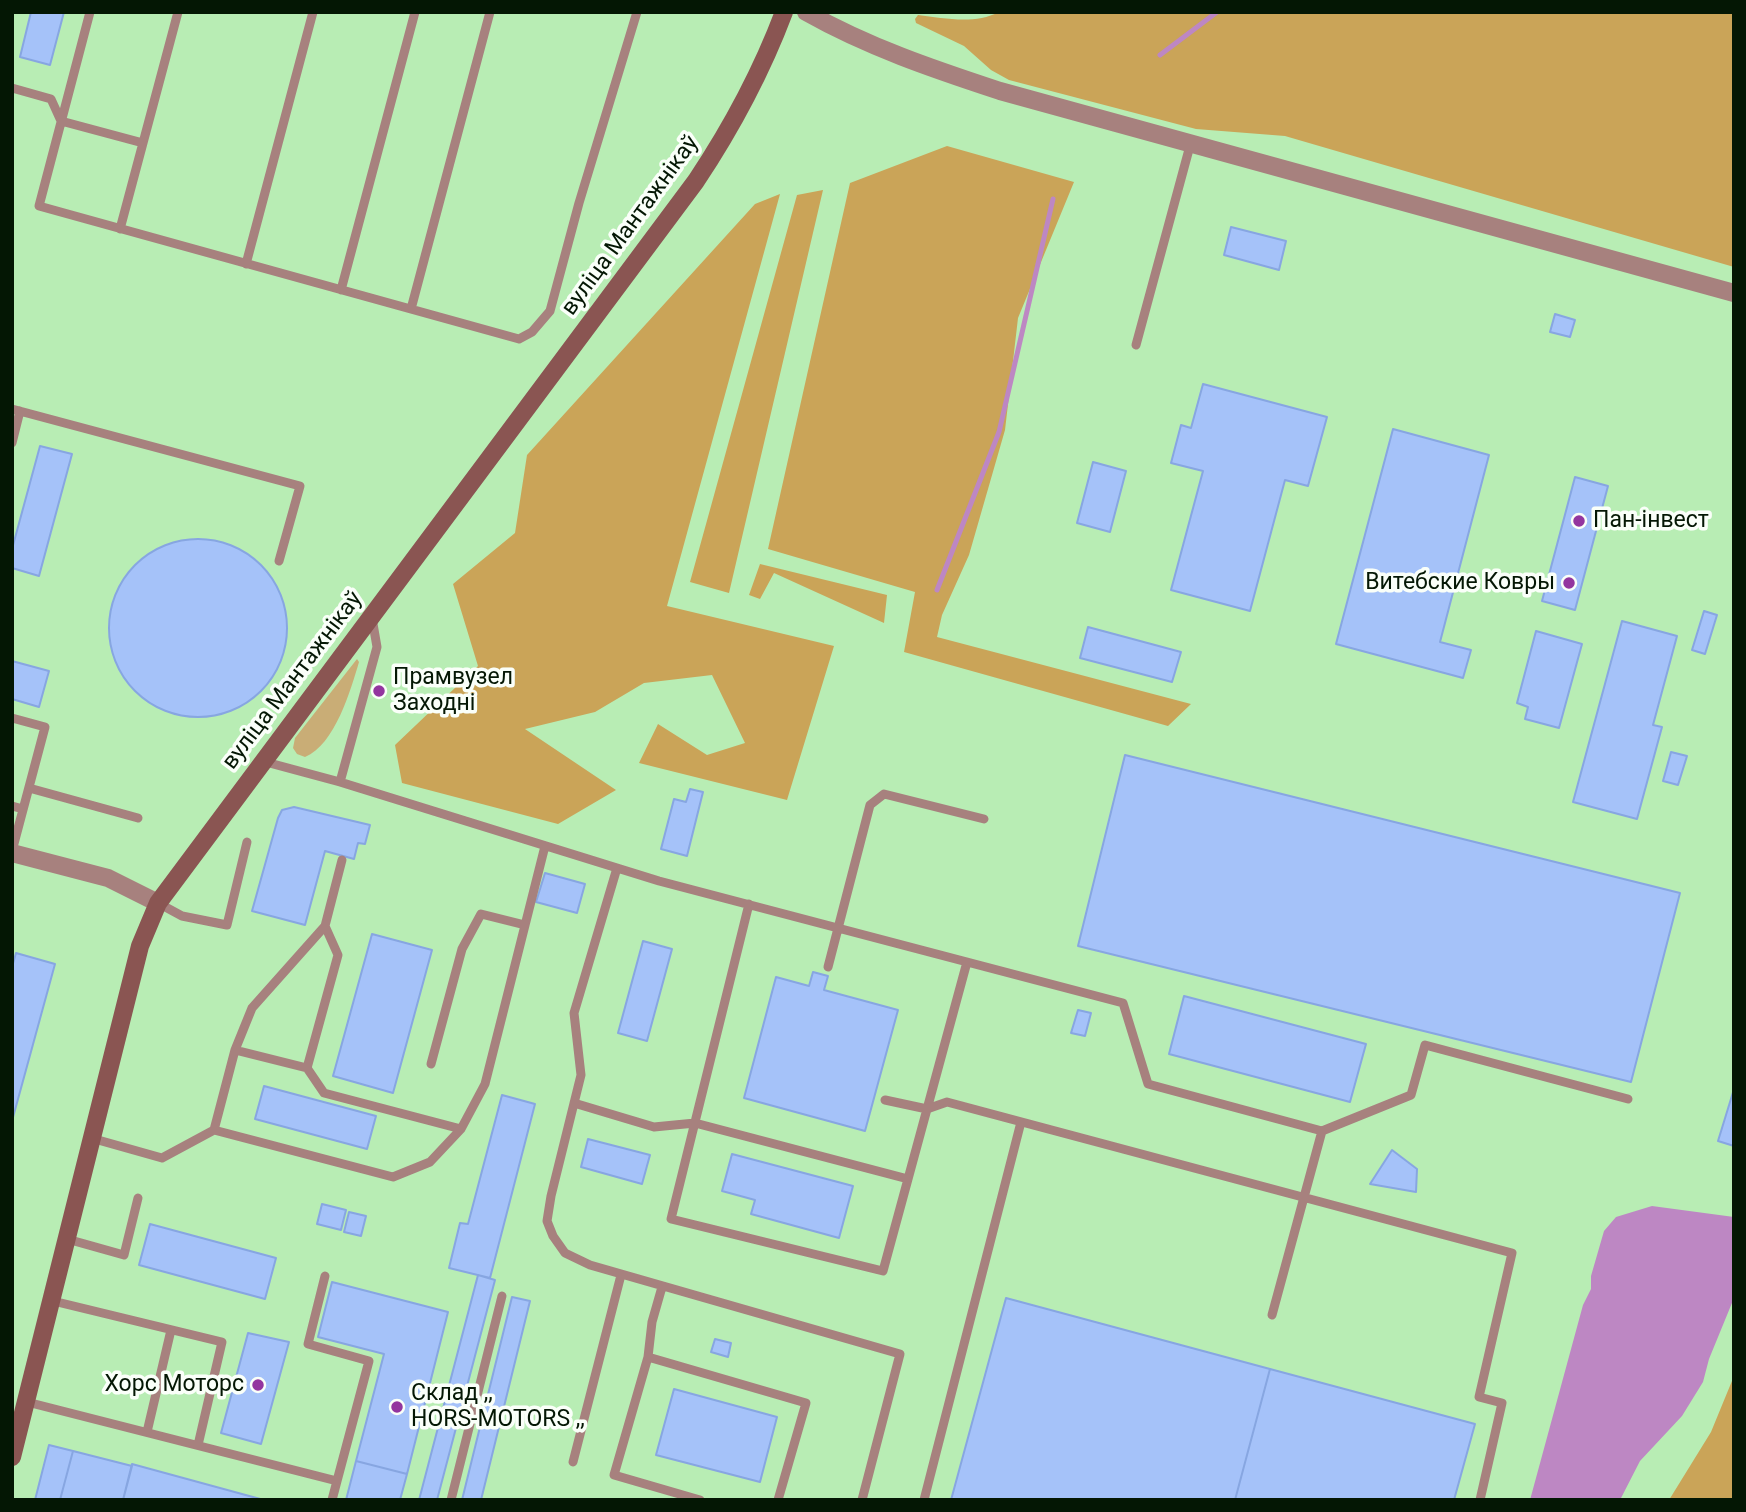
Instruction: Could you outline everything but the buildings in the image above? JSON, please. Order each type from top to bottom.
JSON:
[{"type":"street","name":"вуліца Мантажнікаў","points":[[12,1457],[140,946],[159,902],[696,181],[748,97],[768,56],[784,12]]},
{"type":"street","points":[[806,12],[849,35],[912,62],[1000,91],[1734,293]]},
{"type":"street","points":[[12,852],[108,878],[159,902]]},
{"type":"lane","points":[[90,12],[39,206],[519,339],[532,332],[550,311],[579,203],[637,12]]},
{"type":"lane","points":[[120,229],[178,12]]},
{"type":"lane","points":[[246,264],[313,12]]},
{"type":"lane","points":[[341,290],[415,12]]},
{"type":"lane","points":[[411,309],[490,12]]},
{"type":"lane","points":[[12,88],[51,99],[61,121]]},
{"type":"lane","points":[[61,121],[143,143]]},
{"type":"lane","points":[[1136,345],[1191,142]]},
{"type":"lane","points":[[12,443],[16,410],[300,486],[279,561]]},
{"type":"lane","points":[[340,782],[377,647],[372,618]]},
{"type":"lane","points":[[12,718],[45,727],[12,852]]},
{"type":"lane","points":[[262,761],[340,782],[617,868],[1123,1003],[1148,1084],[1322,1131],[1411,1096],[1425,1045],[1628,1100]]},
{"type":"lane","points":[[29,788],[138,817]]},
{"type":"lane","points":[[828,967],[870,805],[884,794],[984,819]]},
{"type":"lane","points":[[12,806],[23,809]]},
{"type":"lane","points":[[159,902],[182,916],[227,925],[247,842]]},
{"type":"lane","points":[[91,1138],[162,1158],[214,1130],[393,1177],[430,1162],[461,1129],[485,1084],[545,846]]},
{"type":"lane","points":[[214,1130],[235,1050],[252,1008],[325,926],[342,860]]},
{"type":"lane","points":[[617,868],[574,1013],[580,1075],[547,1221],[553,1236],[565,1253],[590,1265],[900,1354],[862,1500]]},
{"type":"lane","points":[[749,904],[671,1219],[883,1270],[967,962]]},
{"type":"lane","points":[[431,1064],[462,949],[481,914],[525,925]]},
{"type":"lane","points":[[307,1068],[338,955],[325,926]]},
{"type":"lane","points":[[235,1050],[307,1068],[324,1093],[461,1129]]},
{"type":"lane","points":[[886,1100],[927,1109],[947,1102],[1512,1253],[1479,1397],[1502,1403],[1480,1500]]},
{"type":"lane","points":[[574,1103],[654,1127],[695,1123],[908,1179]]},
{"type":"lane","points":[[924,1500],[1021,1122]]},
{"type":"lane","points":[[1272,1315],[1322,1131]]},
{"type":"lane","points":[[67,1239],[124,1255],[138,1198]]},
{"type":"lane","points":[[573,1462],[621,1275]]},
{"type":"lane","points":[[325,1276],[308,1344],[369,1361],[332,1500]]},
{"type":"lane","points":[[662,1287],[652,1322],[648,1357],[614,1475],[700,1500]]},
{"type":"lane","points":[[452,1500],[502,1296]]},
{"type":"lane","points":[[53,1301],[222,1342],[198,1446]]},
{"type":"lane","points":[[147,1432],[171,1330]]},
{"type":"lane","points":[[648,1357],[806,1403],[778,1500]]},
{"type":"lane","points":[[27,1402],[337,1481]]},
{"type":"shaded area","points":[[999,12],[1734,12],[1734,267],[1285,136],[1196,129],[1009,80],[991,70],[964,46],[916,23],[915,19],[918,15],[969,19]]},
{"type":"shaded area","points":[[947,146],[1074,182],[1018,318],[1005,430],[969,555],[942,615],[937,637],[1191,704],[1168,726],[904,652],[915,592],[768,549],[850,183]]},
{"type":"shaded area","points":[[823,190],[729,593],[690,582],[797,195]]},
{"type":"shaded area","points":[[780,194],[667,606],[834,646],[787,800],[639,763],[658,724],[707,755],[745,743],[712,675],[644,683],[595,712],[525,729],[616,790],[558,824],[402,783],[395,745],[478,666],[453,584],[515,533],[527,455],[755,204]]},
{"type":"shaded area","points":[[760,564],[887,595],[884,623],[774,573],[760,599],[749,595]]},
{"type":"shaded area","points":[[357,659],[359,662],[351,687],[333,729],[316,751],[305,757],[297,754],[293,748],[295,738]]},
{"type":"shaded area","points":[[1652,1206],[1734,1217],[1734,1298],[1709,1359],[1703,1382],[1682,1416],[1640,1461],[1620,1500],[1530,1500],[1583,1305],[1591,1289],[1591,1276],[1604,1231],[1616,1217]]},
{"type":"shaded area","points":[[1734,1376],[1734,1500],[1669,1500],[1711,1432]]},
{"type":"waterway","points":[[1160,55],[1217,12]]},
{"type":"waterway","points":[[937,590],[999,432],[1053,199]]},
{"type":"place","name":"Пан-інвест","points":[[1579,521]]},
{"type":"place","name":"Витебские Ковры","points":[[1569,583]]},
{"type":"place","name":"Прамвузел Заходні","points":[[379,691]]},
{"type":"place","name":"Хорс Моторс","points":[[258,1385]]},
{"type":"place","name":"Склад ,, HORS-MOTORS ,,","points":[[397,1407]]}]
